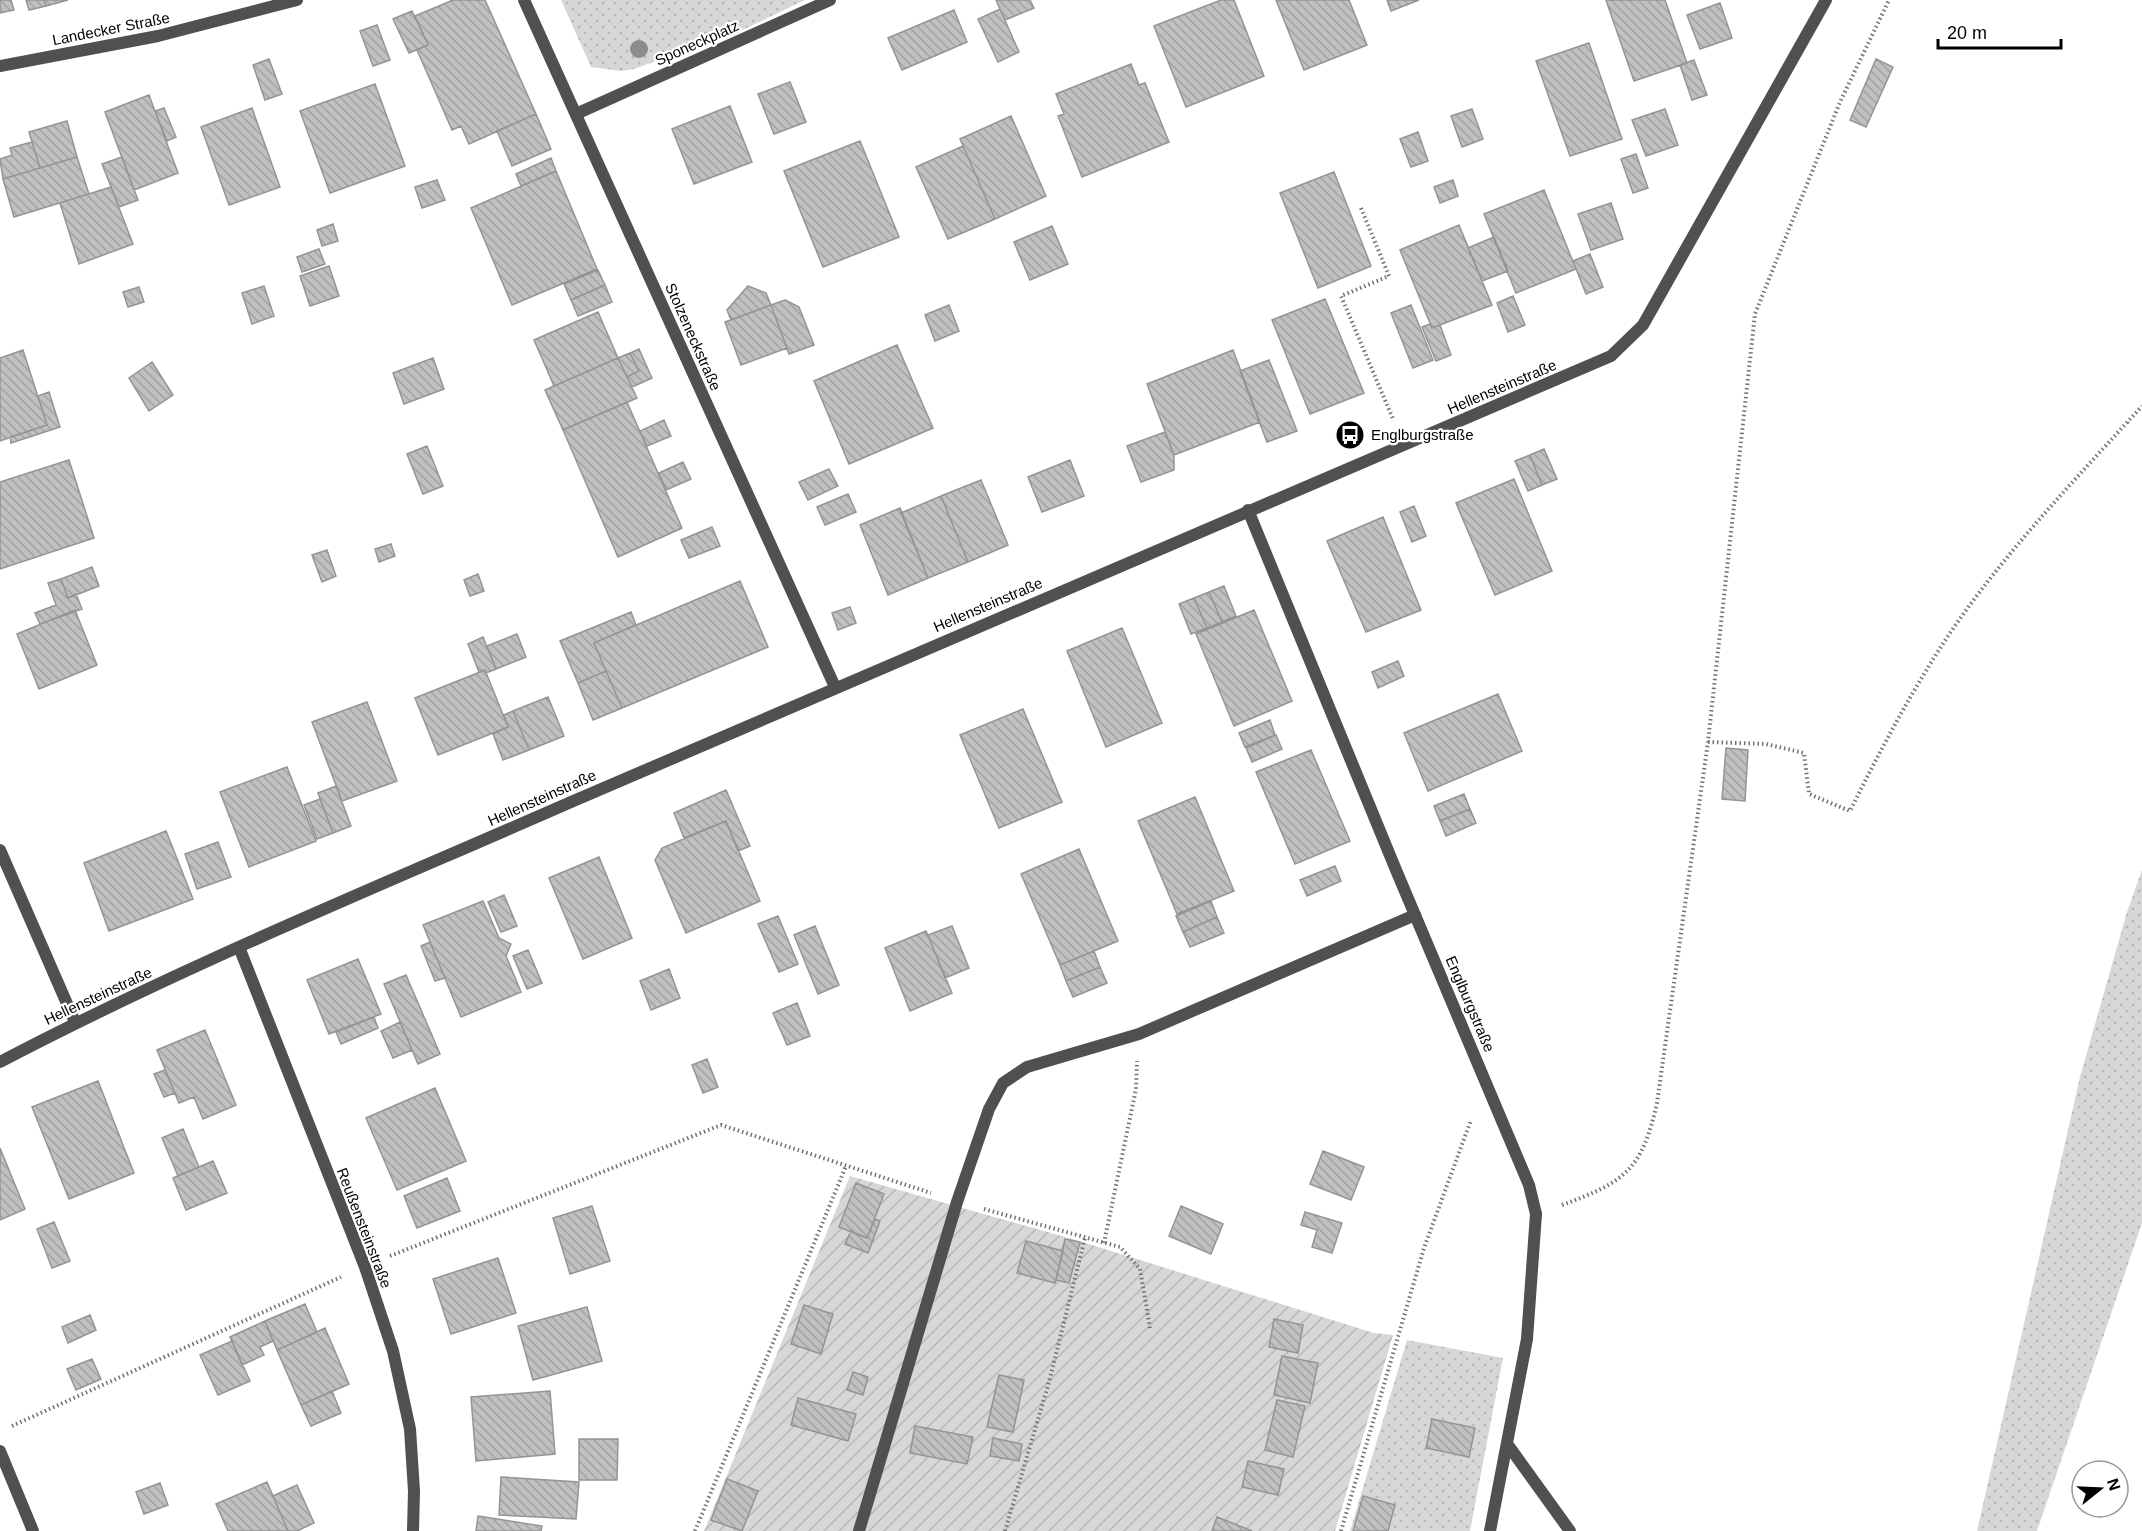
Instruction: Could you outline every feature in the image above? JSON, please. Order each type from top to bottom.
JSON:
[{"type":"street","name":"Landecker Straße","points":[[0,66],[158,36],[297,0]]},
{"type":"street","name":"Stolzeneckstraße","points":[[524,0],[835,687]]},
{"type":"street","name":"Sponeckplatz","points":[[576,114],[830,0]]},
{"type":"street","name":"Hellensteinstraße","points":[[0,1062],[75,1023],[238,947],[835,687],[1611,356],[1643,325],[1826,0]]},
{"type":"street","name":"Englburgstraße","points":[[1248,510],[1414,915],[1486,1079],[1529,1185],[1536,1214],[1527,1339],[1490,1531]]},
{"type":"street","points":[[0,850],[75,1023]]},
{"type":"street","points":[[859,1531],[957,1202],[989,1109],[1003,1083],[1027,1067],[1139,1034],[1414,915]]},
{"type":"street","name":"Reußensteinstraße","points":[[238,947],[364,1267],[393,1351],[410,1429],[414,1491],[413,1531]]},
{"type":"street","points":[[1508,1445],[1570,1531]]},
{"type":"street","points":[[0,1451],[33,1531]]},
{"type":"path","points":[[1536,1214],[1604,1190],[1633,1166],[1649,1138],[1657,1103],[1708,742],[1755,314],[1840,102],[1888,0]]},
{"type":"path","points":[[1361,208],[1389,276],[1341,296],[1404,445]]},
{"type":"path","points":[[1708,742],[1766,744],[1804,753],[1809,794],[1850,811],[1891,729],[1949,635],[2013,550],[2142,406]]},
{"type":"path","points":[[1104,1243],[1136,1089],[1139,1034]]},
{"type":"path","points":[[1341,1531],[1424,1248],[1486,1079]]},
{"type":"path","points":[[11,1426],[364,1267],[721,1125],[957,1202],[1120,1247],[1140,1269],[1150,1328]]},
{"type":"path","points":[[695,1531],[846,1166]]},
{"type":"path","points":[[1005,1531],[1048,1382],[1085,1238]]},
{"type":"shaded area","points":[[561,0],[805,0],[749,27],[634,69],[621,71],[591,67]]},
{"type":"shaded area","points":[[2142,870],[2142,1223],[2037,1531],[1977,1531],[2080,1077],[2127,912]]},
{"type":"shaded area","points":[[850,1176],[1079,1241],[1374,1333],[1393,1335],[1335,1531],[704,1531]]},
{"type":"shaded area","points":[[1407,1340],[1503,1358],[1470,1531],[1350,1531]]},
{"type":"building","points":[[0,0],[11,0],[14,10],[0,13]]},
{"type":"building","points":[[26,0],[44,0],[46,6],[29,10]]},
{"type":"building","points":[[44,0],[68,0],[46,6]]},
{"type":"building","points":[[453,0],[485,0],[536,114],[469,144],[461,126],[452,130],[417,50],[428,45],[415,16]]},
{"type":"building","points":[[996,0],[1030,0],[1034,8],[1005,20]]},
{"type":"building","points":[[1221,0],[1234,0],[1264,76],[1186,107],[1154,26]]},
{"type":"building","points":[[1276,0],[1349,0],[1367,45],[1304,70]]},
{"type":"building","points":[[1387,0],[1419,0],[1391,11]]},
{"type":"building","points":[[1606,0],[1665,0],[1687,63],[1634,81]]},
{"type":"building","points":[[1720,3],[1732,38],[1700,49],[1687,15]]},
{"type":"building","points":[[1000,9],[1019,52],[998,62],[978,19]]},
{"type":"building","points":[[954,10],[967,42],[902,70],[888,38]]},
{"type":"building","points":[[412,11],[428,45],[409,53],[393,19]]},
{"type":"building","points":[[377,25],[390,60],[373,66],[360,31]]},
{"type":"building","points":[[1589,43],[1622,139],[1570,156],[1536,61]]},
{"type":"building","points":[[269,59],[282,94],[265,100],[253,65]]},
{"type":"building","points":[[1876,59],[1893,67],[1866,127],[1850,120]]},
{"type":"building","points":[[1694,60],[1707,95],[1692,100],[1680,65]]},
{"type":"building","points":[[1131,64],[1139,85],[1145,83],[1169,142],[1082,177],[1058,116],[1064,114],[1056,94]]},
{"type":"building","points":[[790,82],[806,122],[774,134],[758,94]]},
{"type":"building","points":[[375,84],[405,166],[330,193],[300,111]]},
{"type":"building","points":[[149,95],[178,173],[134,190],[105,112]]},
{"type":"building","points":[[730,106],[752,162],[694,184],[672,129]]},
{"type":"building","points":[[164,108],[176,137],[167,141],[155,111]]},
{"type":"building","points":[[252,108],[280,187],[229,205],[201,127]]},
{"type":"building","points":[[1472,109],[1483,139],[1462,147],[1451,116]]},
{"type":"building","points":[[1665,109],[1678,145],[1646,156],[1632,120]]},
{"type":"building","points":[[536,114],[551,149],[512,166],[497,131]]},
{"type":"building","points":[[1011,116],[1046,196],[995,219],[960,139]]},
{"type":"building","points":[[67,121],[77,157],[40,168],[29,132]]},
{"type":"building","points":[[1418,132],[1428,161],[1411,167],[1400,139]]},
{"type":"building","points":[[860,141],[899,237],[823,267],[784,171]]},
{"type":"building","points":[[32,142],[40,168],[3,179],[0,159],[12,155],[10,148]]},
{"type":"building","points":[[963,146],[995,219],[948,239],[916,167]]},
{"type":"building","points":[[1636,154],[1648,188],[1633,193],[1621,159]]},
{"type":"building","points":[[77,157],[89,194],[14,217],[3,179]]},
{"type":"building","points":[[122,157],[138,200],[119,207],[102,164]]},
{"type":"building","points":[[551,158],[556,171],[521,186],[516,174]]},
{"type":"building","points":[[556,171],[597,269],[512,305],[471,208]]},
{"type":"building","points":[[1334,172],[1371,266],[1318,288],[1280,193]]},
{"type":"building","points":[[437,180],[445,200],[422,208],[415,187]]},
{"type":"building","points":[[1453,180],[1458,196],[1440,203],[1434,187]]},
{"type":"building","points":[[111,187],[133,244],[79,264],[60,203]]},
{"type":"building","points":[[1544,190],[1576,269],[1516,293],[1484,214]]},
{"type":"building","points":[[1611,203],[1623,239],[1591,250],[1578,214]]},
{"type":"building","points":[[333,224],[338,241],[322,246],[317,230]]},
{"type":"building","points":[[1459,225],[1492,305],[1432,328],[1400,250]]},
{"type":"building","points":[[1052,226],[1068,264],[1030,280],[1014,242]]},
{"type":"building","points":[[1494,237],[1508,271],[1482,281],[1468,248]]},
{"type":"building","points":[[319,249],[325,264],[302,272],[297,257]]},
{"type":"building","points":[[1590,254],[1603,287],[1586,294],[1573,261]]},
{"type":"building","points":[[329,266],[339,296],[310,306],[300,276]]},
{"type":"building","points":[[598,270],[605,285],[571,300],[564,284]]},
{"type":"building","points":[[605,285],[612,302],[578,316],[571,300]]},
{"type":"building","points":[[264,286],[274,316],[252,324],[242,293]]},
{"type":"building","points":[[748,286],[766,293],[771,305],[731,320],[727,310]]},
{"type":"building","points":[[139,287],[144,302],[128,307],[123,292]]},
{"type":"building","points":[[1513,296],[1525,325],[1508,332],[1497,303]]},
{"type":"building","points":[[1325,299],[1364,393],[1310,414],[1272,320]]},
{"type":"building","points":[[785,300],[799,307],[814,345],[789,354],[771,305]]},
{"type":"building","points":[[771,305],[787,348],[741,365],[725,322]]},
{"type":"building","points":[[949,305],[959,331],[935,341],[925,315]]},
{"type":"building","points":[[1411,305],[1433,360],[1413,368],[1391,313]]},
{"type":"building","points":[[598,312],[618,358],[554,386],[534,340]]},
{"type":"building","points":[[1430,324],[1432,328],[1440,325],[1451,355],[1436,361],[1422,327]]},
{"type":"building","points":[[897,345],[933,428],[849,464],[814,381]]},
{"type":"building","points":[[639,349],[652,378],[632,387],[627,377],[639,371],[630,353]]},
{"type":"building","points":[[23,350],[47,425],[0,441],[0,358]]},
{"type":"building","points":[[1233,350],[1260,422],[1174,455],[1147,384]]},
{"type":"building","points":[[630,353],[639,371],[627,377],[618,358]]},
{"type":"building","points":[[433,358],[444,389],[404,404],[393,373]]},
{"type":"building","points":[[618,358],[637,398],[563,430],[545,390]]},
{"type":"building","points":[[1269,360],[1297,431],[1267,442],[1240,371]]},
{"type":"building","points":[[152,362],[173,395],[149,411],[129,378]]},
{"type":"building","points":[[49,392],[60,427],[11,443],[10,437],[47,425],[38,396]]},
{"type":"building","points":[[627,402],[682,528],[618,557],[563,430]]},
{"type":"building","points":[[664,420],[671,436],[647,446],[640,431]]},
{"type":"building","points":[[1165,432],[1174,455],[1174,470],[1141,482],[1127,446]]},
{"type":"building","points":[[427,446],[443,486],[423,494],[407,454]]},
{"type":"building","points":[[1544,449],[1557,479],[1542,485],[1530,455]]},
{"type":"building","points":[[1530,455],[1542,485],[1528,491],[1515,461]]},
{"type":"building","points":[[69,460],[94,538],[0,569],[0,482]]},
{"type":"building","points":[[1070,460],[1084,496],[1042,512],[1028,477]]},
{"type":"building","points":[[683,462],[691,479],[666,490],[659,473]]},
{"type":"building","points":[[829,469],[838,486],[808,500],[799,482]]},
{"type":"building","points":[[1514,479],[1552,571],[1495,595],[1456,503]]},
{"type":"building","points":[[981,480],[1008,545],[968,562],[941,496]]},
{"type":"building","points":[[848,494],[856,512],[825,525],[817,507]]},
{"type":"building","points":[[941,496],[968,562],[928,578],[901,513]]},
{"type":"building","points":[[1414,506],[1426,536],[1412,542],[1400,512]]},
{"type":"building","points":[[900,508],[928,578],[888,595],[860,525]]},
{"type":"building","points":[[1383,517],[1421,610],[1366,632],[1327,541]]},
{"type":"building","points":[[712,527],[720,546],[689,558],[681,540]]},
{"type":"building","points":[[391,544],[395,556],[379,562],[375,549]]},
{"type":"building","points":[[327,550],[336,576],[322,582],[312,555]]},
{"type":"building","points":[[92,567],[99,586],[68,598],[61,579]]},
{"type":"building","points":[[478,574],[484,591],[470,596],[464,580]]},
{"type":"building","points":[[61,579],[68,598],[76,594],[82,609],[40,624],[35,613],[56,605],[48,583]]},
{"type":"building","points":[[740,581],[768,647],[622,708],[594,643]]},
{"type":"building","points":[[1224,586],[1236,616],[1222,622],[1209,592]]},
{"type":"building","points":[[1209,592],[1222,622],[1207,628],[1194,598]]},
{"type":"building","points":[[1194,598],[1207,628],[1191,634],[1179,604]]},
{"type":"building","points":[[850,607],[856,623],[838,630],[832,613]]},
{"type":"building","points":[[75,610],[97,665],[39,689],[17,634]]},
{"type":"building","points":[[1254,610],[1292,701],[1234,726],[1196,634]]},
{"type":"building","points":[[631,612],[636,625],[594,643],[606,671],[578,683],[560,641]]},
{"type":"building","points":[[1122,628],[1162,723],[1106,747],[1067,651]]},
{"type":"building","points":[[517,634],[526,657],[496,669],[487,646]]},
{"type":"building","points":[[483,637],[496,669],[486,673],[485,670],[479,672],[468,644]]},
{"type":"building","points":[[1398,661],[1404,676],[1378,688],[1372,672]]},
{"type":"building","points":[[485,670],[508,727],[438,755],[415,698]]},
{"type":"building","points":[[606,671],[622,708],[593,720],[578,683]]},
{"type":"building","points":[[1498,694],[1522,751],[1428,791],[1404,733]]},
{"type":"building","points":[[548,697],[564,736],[529,750],[513,711]]},
{"type":"building","points":[[367,702],[397,781],[342,801],[312,722]]},
{"type":"building","points":[[1023,709],[1062,802],[999,828],[960,735]]},
{"type":"building","points":[[513,711],[529,750],[503,760],[493,734],[508,727],[504,715]]},
{"type":"building","points":[[1270,720],[1275,735],[1245,747],[1239,733]]},
{"type":"building","points":[[1276,735],[1282,749],[1252,762],[1246,748]]},
{"type":"building","points":[[1726,748],[1748,750],[1745,801],[1722,799]]},
{"type":"building","points":[[1311,750],[1350,841],[1295,864],[1256,772]]},
{"type":"building","points":[[287,767],[316,841],[249,867],[220,792]]},
{"type":"building","points":[[336,786],[351,826],[333,833],[318,793]]},
{"type":"building","points":[[726,790],[750,846],[738,851],[726,821],[684,838],[674,813]]},
{"type":"building","points":[[1464,794],[1470,809],[1440,821],[1434,806]]},
{"type":"building","points":[[1195,797],[1234,891],[1177,914],[1138,821]]},
{"type":"building","points":[[320,799],[333,833],[317,839],[304,805]]},
{"type":"building","points":[[1470,809],[1476,823],[1446,836],[1440,821]]},
{"type":"building","points":[[726,821],[760,901],[686,933],[655,860],[662,848]]},
{"type":"building","points":[[166,831],[193,899],[109,931],[84,863]]},
{"type":"building","points":[[218,842],[231,877],[197,889],[185,854]]},
{"type":"building","points":[[1079,849],[1118,941],[1060,965],[1021,874]]},
{"type":"building","points":[[599,857],[632,938],[583,959],[549,878]]},
{"type":"building","points":[[1335,866],[1341,881],[1307,896],[1300,880]]},
{"type":"building","points":[[504,895],[517,926],[501,932],[488,902]]},
{"type":"building","points":[[483,901],[499,938],[511,944],[506,956],[521,992],[461,1017],[423,925]]},
{"type":"building","points":[[1211,901],[1217,917],[1183,932],[1176,916]]},
{"type":"building","points":[[778,916],[798,964],[779,972],[758,924]]},
{"type":"building","points":[[1217,917],[1224,933],[1190,947],[1183,932]]},
{"type":"building","points":[[815,926],[839,985],[818,994],[794,935]]},
{"type":"building","points":[[952,926],[969,968],[945,978],[928,935]]},
{"type":"building","points":[[926,931],[952,993],[910,1011],[885,948]]},
{"type":"building","points":[[430,942],[445,978],[435,981],[421,946]]},
{"type":"building","points":[[528,950],[542,983],[527,989],[513,956]]},
{"type":"building","points":[[1094,951],[1100,967],[1066,981],[1060,965]]},
{"type":"building","points":[[358,959],[381,1014],[329,1034],[307,980]]},
{"type":"building","points":[[1100,967],[1107,983],[1073,997],[1066,981]]},
{"type":"building","points":[[669,969],[680,998],[651,1010],[640,981]]},
{"type":"building","points":[[406,975],[440,1054],[418,1064],[384,984]]},
{"type":"building","points":[[797,1003],[810,1036],[787,1045],[773,1013]]},
{"type":"building","points":[[374,1017],[378,1028],[341,1044],[336,1032]]},
{"type":"building","points":[[400,1022],[412,1050],[393,1058],[381,1031]]},
{"type":"building","points":[[205,1030],[236,1105],[203,1119],[194,1097],[179,1103],[157,1050]]},
{"type":"building","points":[[707,1059],[718,1087],[703,1093],[692,1065]]},
{"type":"building","points":[[165,1070],[175,1093],[164,1097],[154,1074]]},
{"type":"building","points":[[98,1081],[134,1173],[69,1199],[32,1107]]},
{"type":"building","points":[[435,1088],[466,1161],[397,1190],[366,1118]]},
{"type":"building","points":[[183,1129],[199,1167],[178,1176],[162,1138]]},
{"type":"building","points":[[0,1148],[25,1209],[0,1220]]},
{"type":"building","points":[[1323,1151],[1364,1167],[1351,1200],[1310,1184]]},
{"type":"building","points":[[213,1161],[227,1193],[186,1210],[173,1178]]},
{"type":"building","points":[[447,1178],[460,1211],[417,1228],[404,1196]]},
{"type":"building","points":[[856,1183],[884,1194],[867,1238],[839,1227]]},
{"type":"building","points":[[592,1206],[610,1261],[570,1274],[553,1218]]},
{"type":"building","points":[[1181,1206],[1223,1224],[1211,1254],[1169,1236]]},
{"type":"building","points":[[1305,1212],[1342,1223],[1332,1253],[1312,1247],[1317,1230],[1301,1225]]},
{"type":"building","points":[[875,1219],[880,1221],[868,1253],[845,1244],[851,1231],[867,1238]]},
{"type":"building","points":[[54,1222],[70,1261],[52,1268],[37,1229]]},
{"type":"building","points":[[1065,1239],[1080,1242],[1069,1283],[1056,1280]]},
{"type":"building","points":[[1026,1241],[1063,1251],[1055,1283],[1017,1273]]},
{"type":"building","points":[[498,1258],[516,1313],[451,1334],[433,1279]]},
{"type":"building","points":[[305,1304],[317,1332],[277,1350],[265,1321]]},
{"type":"building","points":[[804,1305],[833,1314],[821,1354],[791,1344]]},
{"type":"building","points":[[587,1307],[602,1361],[533,1380],[518,1326]]},
{"type":"building","points":[[90,1315],[96,1330],[68,1343],[62,1327]]},
{"type":"building","points":[[1274,1319],[1303,1325],[1298,1353],[1269,1347]]},
{"type":"building","points":[[265,1321],[273,1341],[260,1347],[264,1355],[242,1365],[230,1337]]},
{"type":"building","points":[[325,1328],[349,1384],[301,1405],[277,1350]]},
{"type":"building","points":[[232,1341],[250,1381],[218,1395],[200,1355]]},
{"type":"building","points":[[1282,1356],[1318,1363],[1310,1403],[1274,1395]]},
{"type":"building","points":[[92,1359],[101,1379],[76,1390],[67,1369]]},
{"type":"building","points":[[853,1372],[868,1377],[863,1395],[847,1390]]},
{"type":"building","points":[[999,1375],[1024,1380],[1013,1432],[987,1427]]},
{"type":"building","points":[[332,1391],[341,1413],[311,1426],[301,1405]]},
{"type":"building","points":[[550,1391],[555,1454],[476,1461],[471,1397]]},
{"type":"building","points":[[798,1398],[856,1414],[848,1441],[791,1425]]},
{"type":"building","points":[[1277,1400],[1305,1406],[1293,1457],[1265,1450]]},
{"type":"building","points":[[1432,1419],[1475,1428],[1469,1457],[1426,1448]]},
{"type":"building","points":[[915,1426],[973,1437],[967,1464],[910,1453]]},
{"type":"building","points":[[993,1438],[1022,1444],[1019,1461],[990,1456]]},
{"type":"building","points":[[579,1439],[618,1439],[617,1480],[579,1480]]},
{"type":"building","points":[[1248,1461],[1284,1469],[1278,1495],[1242,1487]]},
{"type":"building","points":[[501,1477],[579,1482],[576,1519],[499,1515]]},
{"type":"building","points":[[727,1479],[758,1491],[742,1531],[711,1520]]},
{"type":"building","points":[[267,1482],[288,1531],[228,1531],[216,1504]]},
{"type":"building","points":[[160,1483],[168,1505],[144,1514],[136,1492]]},
{"type":"building","points":[[297,1485],[314,1523],[297,1531],[288,1531],[273,1496]]},
{"type":"building","points":[[1363,1496],[1395,1505],[1388,1531],[1353,1531]]},
{"type":"building","points":[[478,1516],[542,1526],[541,1531],[476,1531]]},
{"type":"building","points":[[1217,1517],[1252,1531],[1212,1531]]},
{"type":"place","name":"Englburgstraße","points":[[1350,435]]}]
